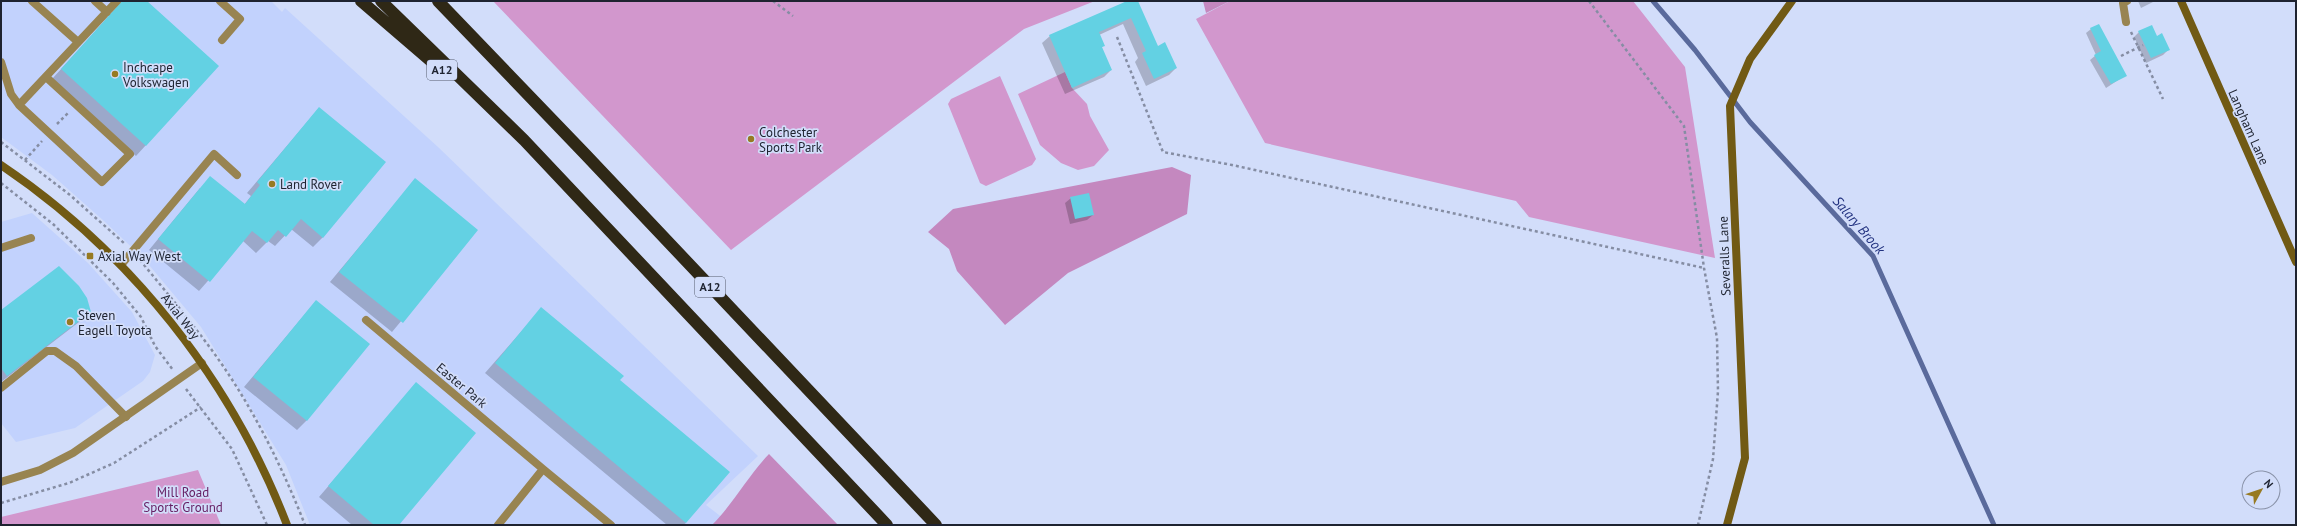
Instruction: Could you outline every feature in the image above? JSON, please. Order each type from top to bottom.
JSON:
[{"type":"highway","name":"A12","points":[[361,1],[524,140]]},
{"type":"highway","name":"A12","points":[[381,1],[524,140],[887,525]]},
{"type":"highway","name":"A12","points":[[430,1],[483,50]]},
{"type":"highway","name":"A12","points":[[438,1],[936,525]]},
{"type":"street","points":[[32,1],[78,42]]},
{"type":"street","points":[[95,1],[107,12]]},
{"type":"street","points":[[19,105],[117,1]]},
{"type":"street","points":[[220,1],[240,19],[222,40]]},
{"type":"street","name":"Severalls Lane","points":[[1727,525],[1745,458],[1730,106],[1750,60],[1792,1]]},
{"type":"street","points":[[2126,22],[2123,3],[2127,1]]},
{"type":"street","name":"Langham Lane","points":[[2181,1],[2296,262]]},
{"type":"street","points":[[1,62],[12,94],[19,105],[102,182],[130,154],[46,77]]},
{"type":"street","points":[[121,265],[214,154],[237,175]]},
{"type":"street","name":"Axial Way","points":[[1,165],[38,190],[121,265],[148,293],[202,364],[252,444],[287,525]]},
{"type":"street","points":[[1,248],[31,238]]},
{"type":"street","name":"Easter Park","points":[[366,320],[611,525]]},
{"type":"street","points":[[1,388],[47,351],[55,351],[76,366],[126,417]]},
{"type":"street","points":[[1,482],[40,470],[73,453],[202,364]]},
{"type":"street","points":[[498,525],[543,469]]},
{"type":"path","points":[[773,1],[793,16]]},
{"type":"path","points":[[1589,1],[1684,126],[1704,268],[1717,338],[1718,391],[1713,459],[1698,525]]},
{"type":"path","points":[[2126,22],[2163,99]]},
{"type":"path","points":[[1117,37],[1163,152],[1232,165],[1704,268]]},
{"type":"path","points":[[2122,56],[2143,45]]},
{"type":"path","points":[[1,183],[53,224],[113,283],[142,317],[155,346],[232,449],[267,525]]},
{"type":"path","points":[[1,503],[70,483],[114,463],[201,407]]},
{"type":"shaded area","points":[[1,1],[271,1],[282,12],[285,8],[438,147],[758,456],[706,505],[732,525],[310,525],[286,465],[201,327],[144,259],[104,221],[52,175],[1,137]]},
{"type":"shaded area","points":[[1203,1],[1230,1],[1206,13]]},
{"type":"shaded area","points":[[1172,167],[1191,175],[1187,214],[1068,273],[1005,325],[957,271],[949,249],[928,232],[953,209]]},
{"type":"shaded area","name":"Steven Eagell Toyota","points":[[32,213],[88,263],[132,312],[155,355],[150,372],[143,381],[75,428],[16,442],[1,423],[1,222]]},
{"type":"shaded area","points":[[769,454],[838,525],[712,525],[720,517],[754,471]]},
{"type":"green space","name":"Colchester Sports Park","points":[[493,1],[1095,1],[1024,29],[731,250]]},
{"type":"green space","points":[[1230,1],[1633,1],[1685,67],[1715,258],[1529,217],[1516,201],[1265,143],[1196,19]]},
{"type":"green space","points":[[1065,72],[1072,88],[1087,104],[1090,116],[1109,150],[1094,166],[1078,170],[1061,163],[1040,145],[1018,94]]},
{"type":"green space","points":[[1000,76],[1036,159],[1032,165],[986,186],[980,183],[948,104],[951,99]]},
{"type":"green space","name":"Mill Road Sports Ground","points":[[198,470],[221,525],[1,525],[1,517]]},
{"type":"building","points":[[122,1],[147,1],[219,66],[146,146],[61,69]]},
{"type":"building","points":[[1127,1],[1138,1],[1158,46],[1165,42],[1177,68],[1154,79],[1142,53],[1146,51],[1131,18],[1099,32],[1105,46],[1102,47],[1112,70],[1072,88],[1049,35]]},
{"type":"building","points":[[2099,24],[2127,76],[2111,84],[2094,55],[2101,51],[2090,28]]},
{"type":"building","points":[[2152,25],[2157,36],[2162,33],[2170,50],[2151,58],[2138,31]]},
{"type":"building","points":[[319,107],[386,162],[323,238],[301,219],[286,237],[278,230],[267,243],[252,231],[210,282],[158,239],[210,176],[245,204],[260,185],[257,182]]},
{"type":"building","points":[[415,178],[478,230],[403,323],[339,272]]},
{"type":"building","points":[[1089,193],[1094,215],[1075,219],[1070,197]]},
{"type":"building","points":[[59,266],[79,286],[87,298],[91,312],[7,376],[1,368],[1,310]]},
{"type":"building","points":[[316,300],[370,344],[307,421],[253,377]]},
{"type":"building","points":[[541,307],[624,376],[620,380],[730,472],[686,523],[495,363]]},
{"type":"building","points":[[416,382],[476,433],[399,525],[374,525],[328,486]]},
{"type":"waterway","name":"Salary Brook","points":[[1653,1],[1695,50],[1750,122],[1873,256],[1994,525]]},
{"type":"place","name":"Inchcape Volkswagen","points":[[115,74]]},
{"type":"place","name":"Colchester Sports Park","points":[[751,139]]},
{"type":"place","name":"Land Rover","points":[[272,184]]},
{"type":"place","name":"Axial Way West","points":[[90,256]]},
{"type":"place","name":"Steven Eagell Toyota","points":[[70,322]]}]
